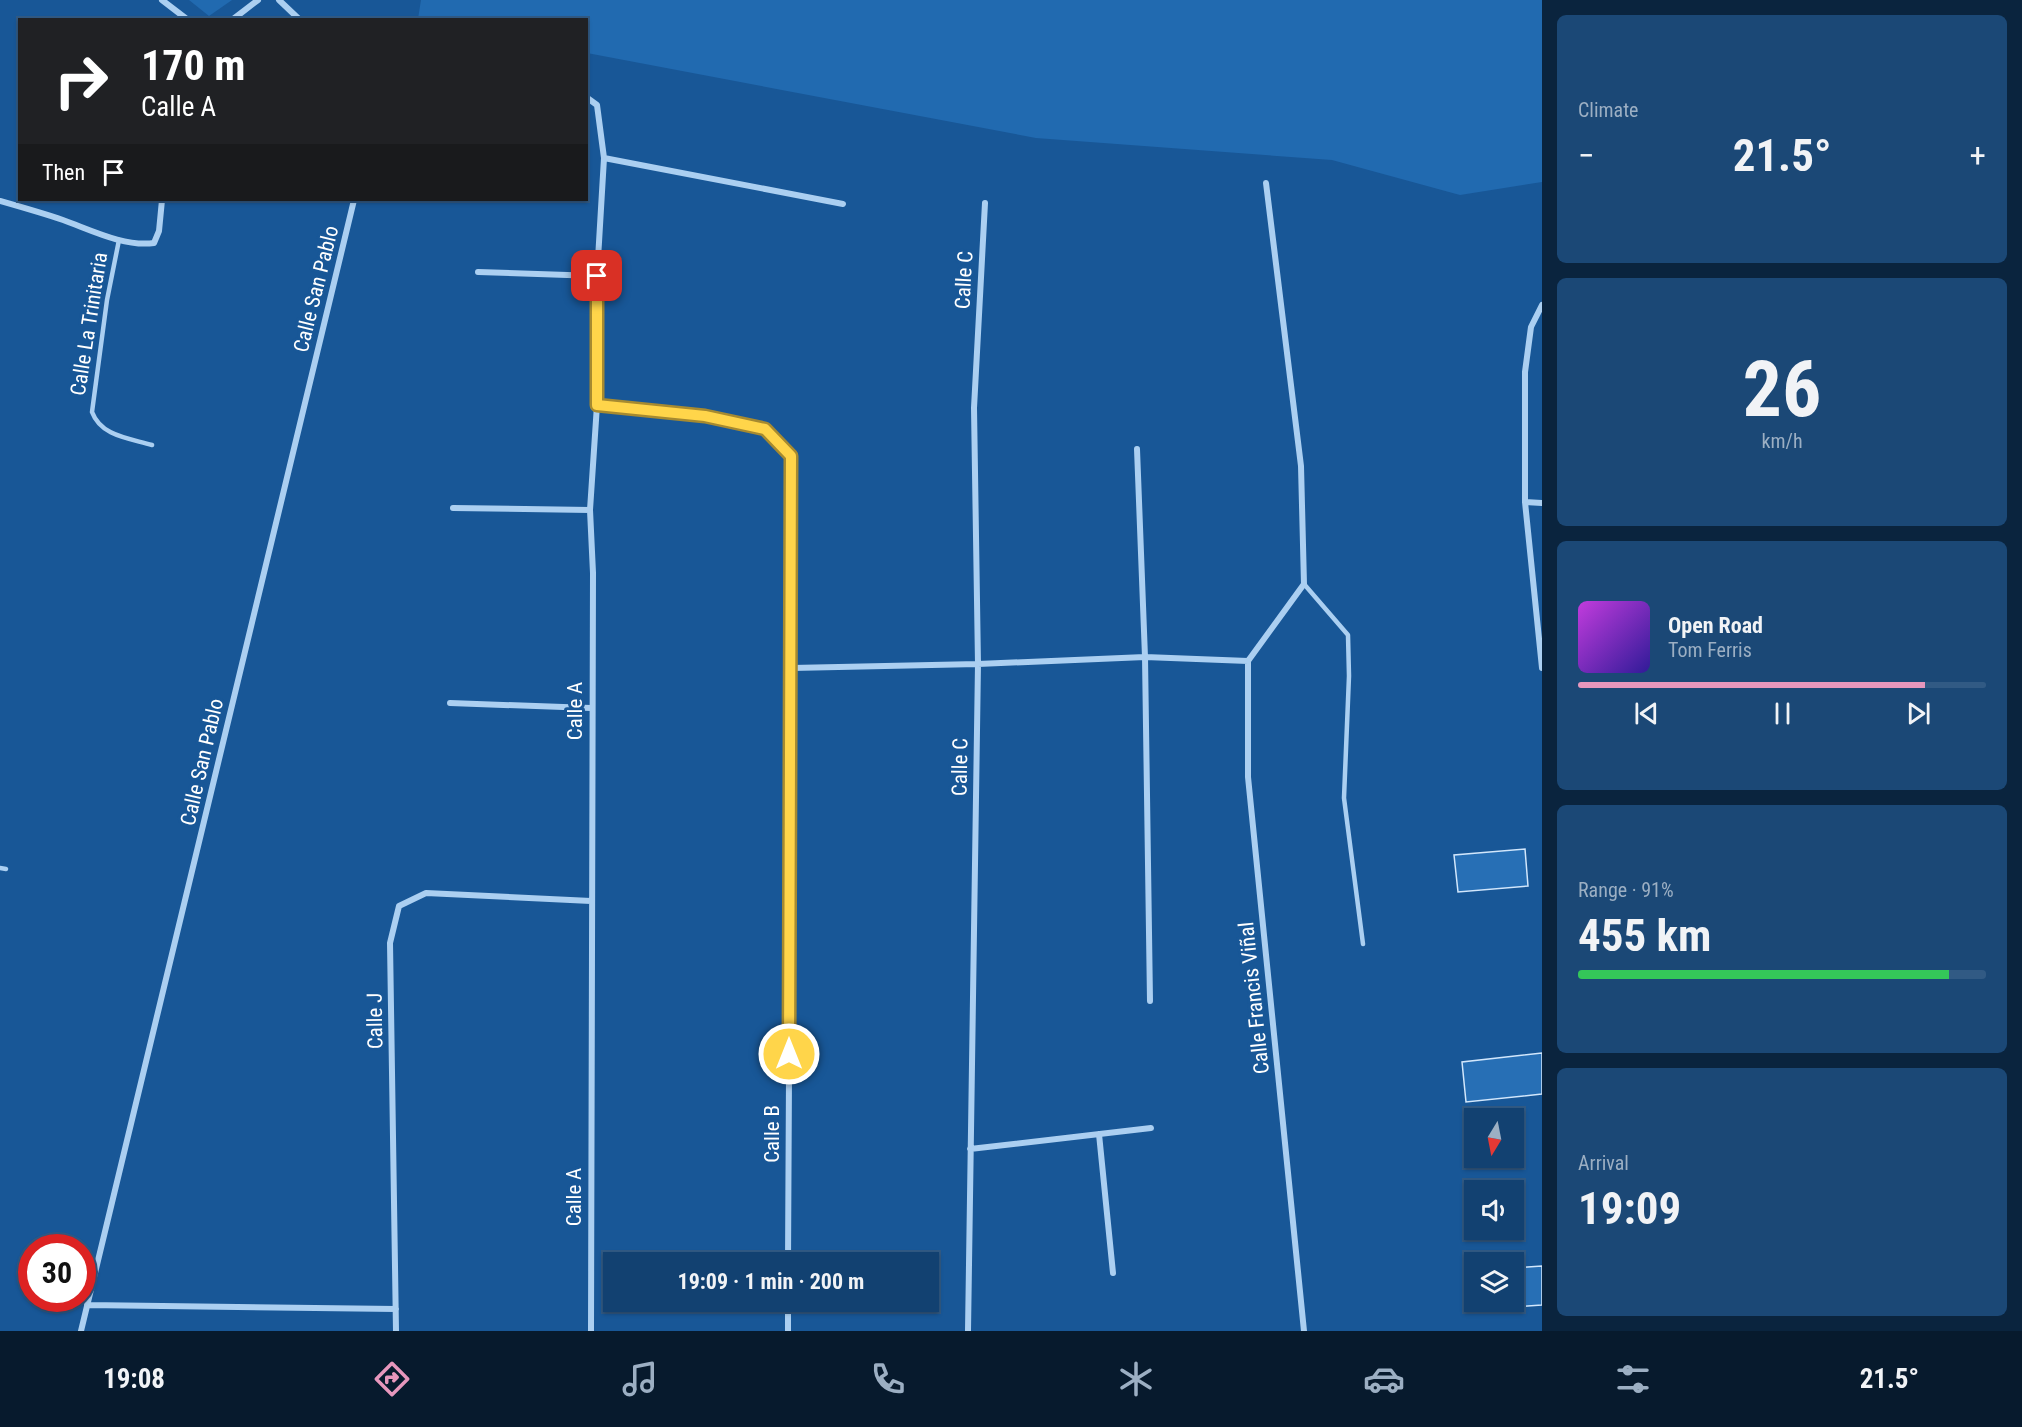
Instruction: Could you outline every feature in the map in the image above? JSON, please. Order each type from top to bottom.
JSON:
[{"type":"street","points":[[162,0],[185,18]]},
{"type":"street","points":[[235,18],[258,0]]},
{"type":"street","points":[[279,0],[298,18]]},
{"type":"street","name":"Calle A","points":[[588,98],[597,105],[604,158],[597,276],[597,405],[590,510],[593,573],[591,1331]]},
{"type":"street","points":[[604,158],[843,204]]},
{"type":"street","points":[[792,668],[1145,657],[1248,661],[1304,584],[1301,466],[1266,183]]},
{"type":"street","points":[[0,201],[119,240],[144,244],[154,243],[159,231],[162,201]]},
{"type":"street","name":"Calle San Pablo","points":[[96,1268],[354,201]]},
{"type":"street","name":"Calle C","points":[[968,1331],[978,664],[974,408],[985,203]]},
{"type":"street","points":[[478,272],[597,276]]},
{"type":"street","points":[[1542,305],[1531,327],[1525,372],[1525,502],[1542,668]]},
{"type":"street","name":"Calle B","points":[[597,405],[705,416],[765,429],[791,456],[788,1252]]},
{"type":"street","points":[[1137,449],[1145,657],[1150,1001]]},
{"type":"street","points":[[1525,502],[1542,503]]},
{"type":"street","points":[[453,508],[590,510]]},
{"type":"street","name":"Calle Francis Viñal","points":[[1248,661],[1248,777],[1304,1331]]},
{"type":"street","points":[[450,703],[591,708]]},
{"type":"street","name":"Calle J","points":[[396,1331],[390,943],[399,906],[426,893],[591,901]]},
{"type":"street","points":[[970,1149],[1151,1128]]},
{"type":"street","points":[[1099,1134],[1113,1273]]},
{"type":"street","points":[[96,1305],[396,1309]]},
{"type":"street","name":"Calle San Pablo","points":[[81,1331],[85,1312]]},
{"type":"street","points":[[788,1312],[788,1331]]},
{"type":"lane","name":"Calle La Trinitaria","points":[[119,240],[107,300],[92,412],[96,423],[107,431],[152,445]]},
{"type":"lane","points":[[1304,584],[1348,635],[1349,676],[1344,798],[1363,944]]},
{"type":"lane","points":[[0,868],[6,869]]},
{"type":"shaded area","points":[[189,0],[232,0],[209,16]]},
{"type":"shaded area","points":[[421,0],[1542,0],[1542,182],[1460,195],[1332,160],[1036,138],[588,53],[588,18],[418,18]]},
{"type":"building","points":[[1525,849],[1528,886],[1458,892],[1454,855]]},
{"type":"building","points":[[1542,1053],[1542,1094],[1466,1102],[1462,1062]]},
{"type":"building","points":[[1542,1266],[1542,1305],[1524,1306],[1524,1267]]},
{"type":"route","points":[[597,276],[597,405],[705,416],[765,429],[791,456],[789,1054]]}]
